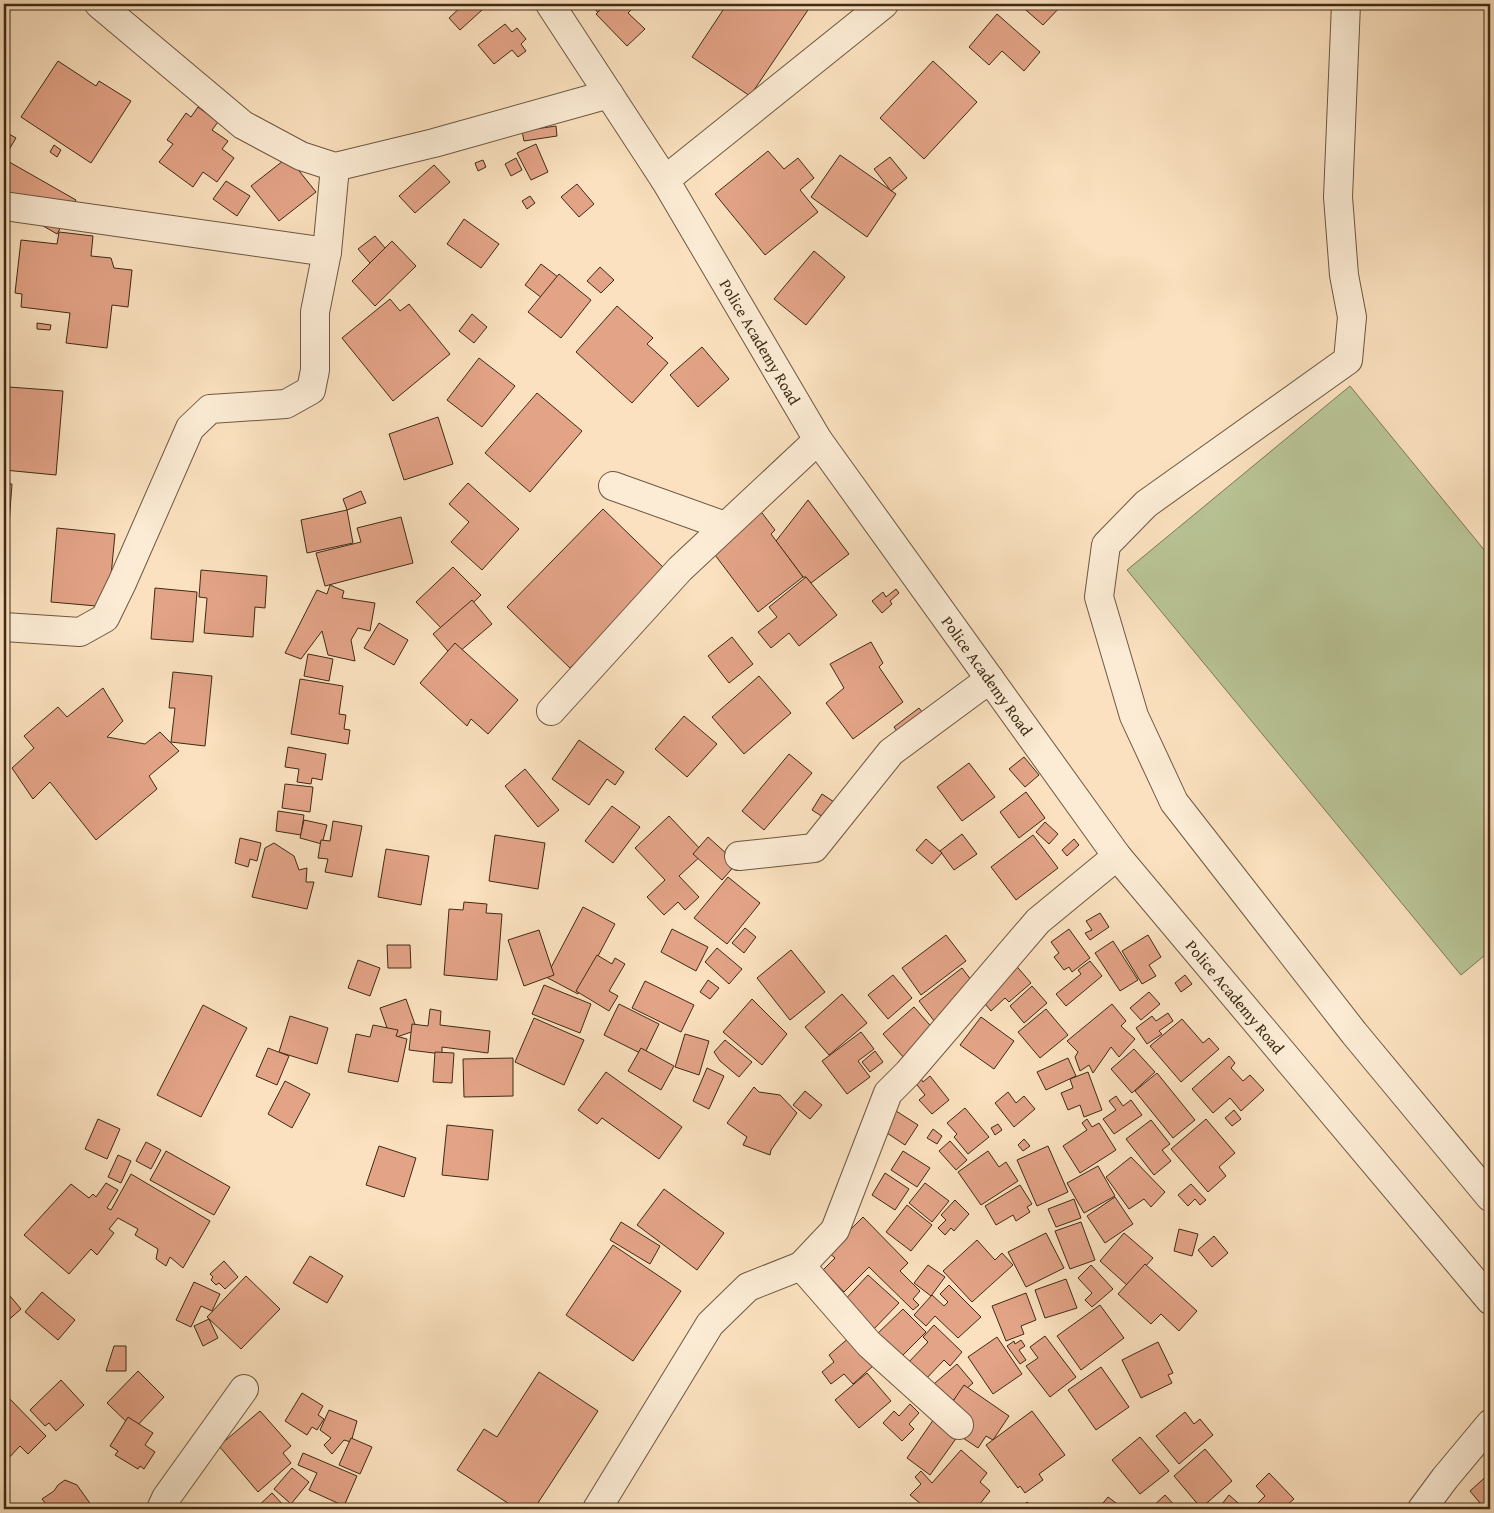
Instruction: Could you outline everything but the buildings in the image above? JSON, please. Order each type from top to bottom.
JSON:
[{"type":"street","points":[[99,4],[243,125],[301,156],[335,167],[434,143],[609,94]]},
{"type":"street","name":"Police Academy Road","points":[[550,4],[665,180],[818,440],[1117,856],[1490,1300]]},
{"type":"street","points":[[665,180],[884,4]]},
{"type":"street","points":[[1346,4],[1338,198],[1344,275],[1352,317],[1348,360],[1146,504],[1106,545],[1099,597],[1134,716],[1174,802],[1354,1033],[1490,1197]]},
{"type":"street","points":[[4,627],[80,632],[105,618],[190,428],[210,409],[286,404],[311,390],[315,370],[315,312],[328,252],[335,167]]},
{"type":"street","points":[[4,206],[328,252]]},
{"type":"street","points":[[551,711],[680,569],[818,440]]},
{"type":"street","points":[[614,486],[725,526]]},
{"type":"street","points":[[739,856],[814,848],[892,752],[990,679]]},
{"type":"street","points":[[597,1509],[710,1324],[748,1286],[801,1266],[835,1230],[888,1093],[908,1073],[1038,921],[1117,856]]},
{"type":"street","points":[[801,1266],[869,1344],[960,1425]]},
{"type":"street","points":[[161,1509],[166,1498],[244,1389]]},
{"type":"street","points":[[1422,1509],[1490,1424]]},
{"type":"green space","points":[[1350,386],[1490,557],[1490,951],[1461,975],[1127,570]]}]
